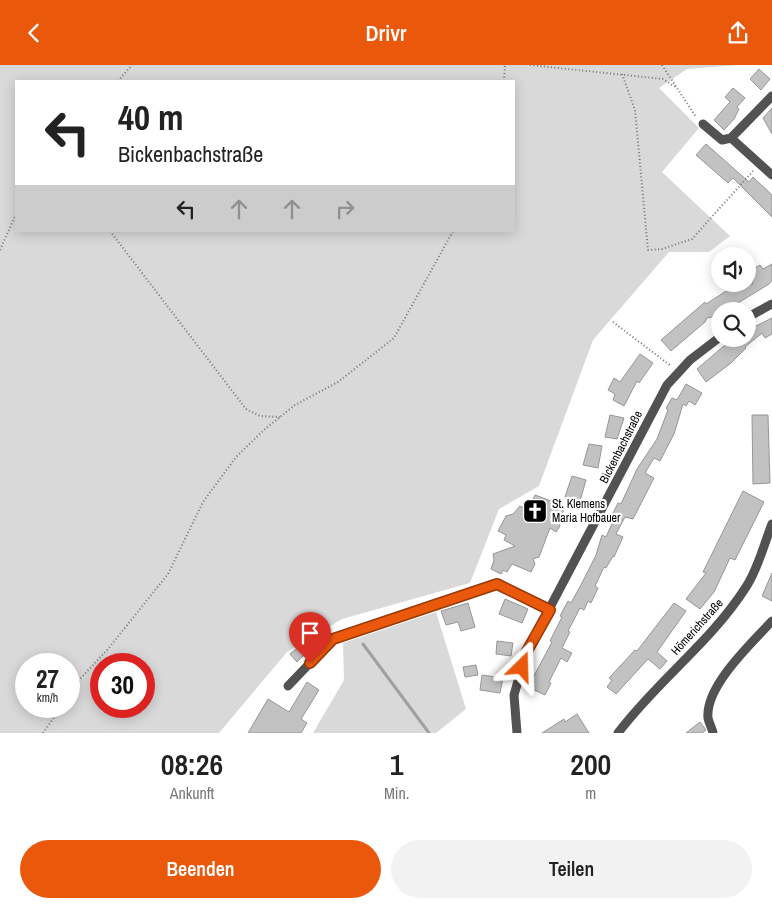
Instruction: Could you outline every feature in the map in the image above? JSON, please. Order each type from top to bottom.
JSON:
[{"type":"street","points":[[703,124],[722,140],[731,138],[772,96]]},
{"type":"street","points":[[731,138],[772,175]]},
{"type":"street","points":[[756,313],[772,304]]},
{"type":"street","name":"Bickenbachstraße","points":[[517,733],[514,695],[526,653],[667,385],[690,360],[711,344]]},
{"type":"street","name":"Hömerichstraße","points":[[618,733],[634,711],[723,621],[748,585],[772,523]]},
{"type":"street","points":[[288,685],[333,639],[497,584],[550,610]]},
{"type":"street","points":[[713,733],[708,717],[711,699],[723,676],[772,621]]},
{"type":"path","points":[[119,80],[132,65]]},
{"type":"path","points":[[504,80],[505,65]]},
{"type":"path","points":[[530,65],[663,79],[677,88]]},
{"type":"path","points":[[662,65],[697,118],[703,124]]},
{"type":"path","points":[[622,74],[635,110],[648,250],[662,249],[692,239],[759,164]]},
{"type":"path","points":[[0,250],[15,216]]},
{"type":"path","points":[[111,232],[246,409],[260,416],[280,417]]},
{"type":"path","points":[[80,680],[108,649],[168,574],[203,502],[236,457],[295,405],[338,382],[394,337],[453,232]]},
{"type":"path","points":[[613,322],[679,372]]},
{"type":"path","points":[[44,733],[54,718]]},
{"type":"shaded area","points":[[0,65],[738,65],[687,69],[659,88],[699,128],[662,172],[730,236],[716,247],[711,247],[709,252],[669,252],[593,340],[539,486],[499,509],[470,583],[342,619],[287,652],[219,733],[0,733]]},
{"type":"shaded area","points":[[436,612],[466,709],[436,733],[313,733],[344,680],[343,643]]},
{"type":"building","points":[[759,69],[770,79],[761,90],[750,79]]},
{"type":"building","points":[[733,88],[745,98],[737,107],[739,109],[734,119],[724,130],[714,120],[730,102],[725,97]]},
{"type":"building","points":[[772,108],[772,134],[763,118]]},
{"type":"building","points":[[706,144],[749,182],[753,177],[772,195],[772,217],[733,178],[728,183],[696,155]]},
{"type":"building","points":[[772,264],[772,280],[756,292],[756,267],[760,265],[763,269]]},
{"type":"building","points":[[725,292],[756,292],[740,302],[711,302],[711,317],[707,318],[705,322],[671,351],[661,340],[705,302],[706,304]]},
{"type":"building","points":[[772,318],[772,334],[765,338],[762,333],[756,338],[756,326]]},
{"type":"building","points":[[723,347],[746,348],[731,363],[706,382],[697,369]]},
{"type":"building","points":[[640,354],[653,363],[639,383],[637,381],[624,406],[613,400],[615,394],[608,390],[614,378],[620,382]]},
{"type":"building","points":[[686,384],[702,393],[695,405],[689,401],[686,406],[683,404],[674,434],[660,461],[654,458],[645,473],[654,478],[633,519],[625,517],[616,534],[623,537],[614,557],[606,568],[604,567],[595,586],[598,588],[591,603],[588,601],[584,610],[580,608],[568,631],[570,632],[562,648],[572,653],[567,662],[561,658],[545,695],[528,687],[552,642],[550,641],[562,617],[560,616],[568,601],[571,603],[596,555],[602,535],[606,537],[615,517],[612,515],[618,503],[621,504],[637,469],[657,439],[668,410],[666,408],[672,398],[677,400]]},
{"type":"building","points":[[610,415],[624,418],[617,439],[605,437]]},
{"type":"building","points":[[752,415],[768,415],[770,483],[753,484]]},
{"type":"building","points":[[589,444],[602,446],[598,468],[583,465]]},
{"type":"building","points":[[572,476],[586,480],[580,501],[565,497]]},
{"type":"building","points":[[743,491],[764,502],[735,560],[730,558],[714,592],[700,609],[686,599],[706,573],[703,572]]},
{"type":"building","points":[[535,495],[562,505],[564,510],[561,515],[557,516],[560,526],[556,532],[550,528],[539,557],[533,559],[535,564],[531,572],[512,564],[507,572],[503,570],[501,574],[491,569],[494,560],[493,554],[515,546],[504,540],[506,535],[498,531],[506,516],[513,514],[520,506],[528,510]]},
{"type":"building","points":[[772,573],[772,601],[762,596]]},
{"type":"building","points":[[505,599],[528,609],[522,623],[499,614]]},
{"type":"building","points":[[468,603],[475,627],[461,631],[458,622],[446,625],[441,611]]},
{"type":"building","points":[[674,603],[686,611],[657,652],[667,661],[660,669],[648,659],[616,694],[607,687],[612,680],[609,678],[635,650],[637,651]]},
{"type":"building","points":[[497,641],[513,643],[511,656],[496,654]]},
{"type":"building","points":[[297,648],[304,655],[297,662],[290,654]]},
{"type":"building","points":[[476,665],[478,675],[465,677],[463,667]]},
{"type":"building","points":[[482,675],[503,678],[500,693],[480,690]]},
{"type":"building","points":[[307,682],[319,690],[301,719],[307,723],[301,733],[248,733],[268,699],[289,712]]},
{"type":"building","points":[[577,714],[589,733],[542,733],[564,719],[565,722]]},
{"type":"building","points":[[700,722],[706,730],[702,733],[686,733]]},
{"type":"waterway","points":[[363,644],[429,733]]},
{"type":"place","name":"St. Klemens Maria Hofbauer","points":[[535,511]]},
{"type":"route","points":[[310,663],[333,639],[497,584],[550,610],[526,653],[522,667]]}]
